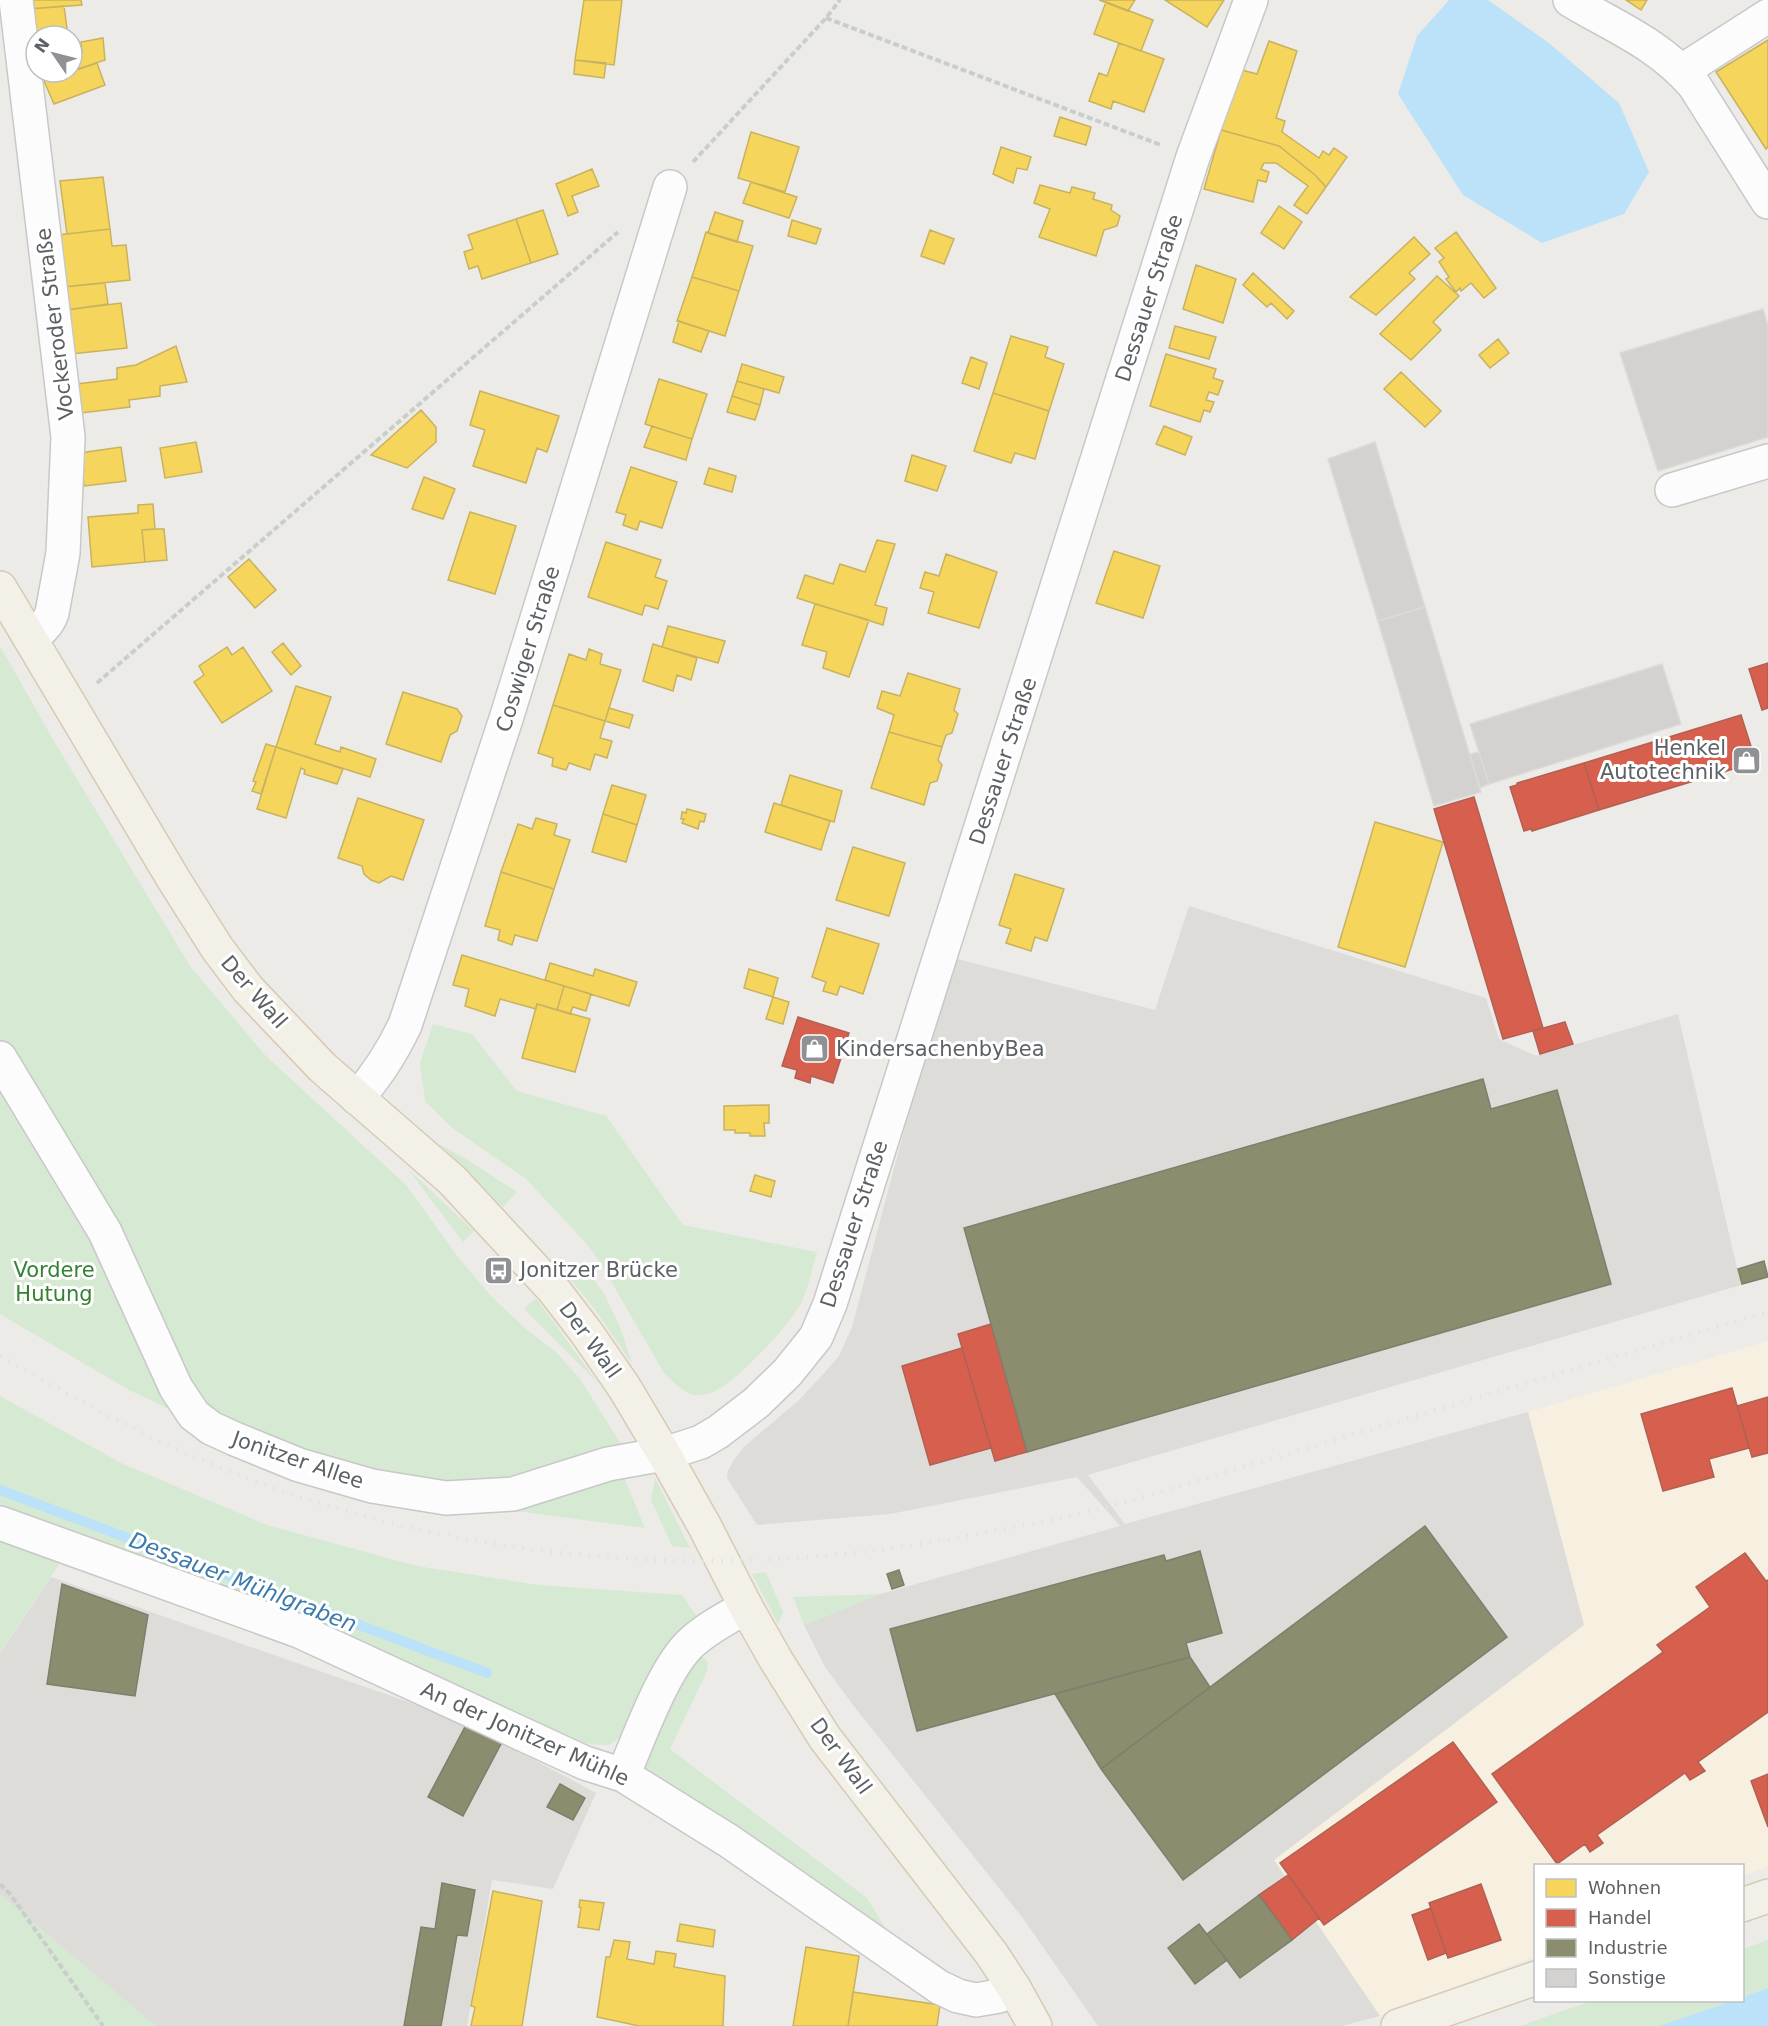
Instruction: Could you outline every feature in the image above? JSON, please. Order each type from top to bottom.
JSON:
[{"type":"main road","name":"Der Wall","points":[[0,588],[174,880],[217,948],[248,989],[322,1067],[452,1180],[553,1289],[624,1387],[704,1525],[776,1660],[825,1738],[991,1953],[1035,2026]]},
{"type":"main road","points":[[1744,1905],[1768,1896]]},
{"type":"main road","points":[[1398,2026],[1534,1979]]},
{"type":"street","name":"Vockeroder Straße","points":[[16,0],[68,437],[63,553],[52,613],[49,622],[40,632],[30,638]]},
{"type":"street","name":"Dessauer Straße","points":[[664,1454],[701,1442],[756,1404],[786,1373],[816,1336],[830,1304],[1193,158],[1251,0]]},
{"type":"street","points":[[1570,0],[1642,39],[1682,71],[1694,85],[1768,202]]},
{"type":"street","points":[[1682,71],[1768,16]]},
{"type":"street","name":"Coswiger Straße","points":[[357,1098],[375,1079],[394,1049],[405,1025],[510,708],[670,187]]},
{"type":"street","points":[[1672,490],[1768,461]]},
{"type":"street","name":"Jonitzer Allee","points":[[0,1058],[105,1232],[176,1388],[194,1415],[211,1428],[299,1465],[372,1486],[446,1498],[513,1494],[608,1464],[664,1454]]},
{"type":"street","name":"An der Jonitzer Mühle","points":[[0,1523],[299,1631],[585,1763],[622,1775],[729,1841],[939,1987],[958,1996],[976,2000],[999,1996],[1014,1988]]},
{"type":"street","points":[[622,1775],[678,1658],[700,1634],[746,1607]]},
{"type":"path","points":[[670,187],[840,0]]},
{"type":"path","points":[[826,18],[1193,158]]},
{"type":"path","points":[[70,704],[89,690],[624,226]]},
{"type":"path","points":[[0,1884],[31,1923],[102,2026]]},
{"type":"shaded area","points":[[1189,906],[1486,998],[1499,1039],[1536,1056],[1678,1014],[1741,1285],[1088,1475],[1125,1524],[1528,1412],[1584,1625],[1274,1860],[1380,2016],[1342,2026],[1098,2026],[1022,1917],[825,1667],[804,1625],[881,1594],[1120,1526],[1077,1477],[890,1514],[757,1525],[727,1478],[735,1458],[746,1445],[798,1401],[839,1356],[852,1327],[950,957],[1155,1010]]},
{"type":"shaded area","points":[[1768,1341],[1768,1867],[1744,1876],[1744,1864],[1534,1864],[1534,1956],[1380,2016],[1274,1860],[1584,1625],[1528,1412]]},
{"type":"shaded area","points":[[51,1577],[460,1720],[596,1793],[553,1889],[492,1880],[467,2026],[128,2026],[0,1905],[0,1653]]},
{"type":"green space","points":[[0,646],[54,741],[190,966],[265,1055],[406,1185],[458,1257],[491,1296],[526,1329],[557,1353],[580,1379],[621,1444],[618,1454],[520,1486],[375,1483],[200,1411],[71,1155],[0,1039]]},
{"type":"green space","points":[[433,1024],[472,1034],[517,1091],[606,1116],[683,1225],[817,1252],[802,1301],[788,1322],[753,1361],[717,1390],[707,1394],[690,1394],[664,1373],[601,1264],[586,1243],[525,1178],[451,1127],[425,1101],[420,1063]]},
{"type":"green space","name":"Vordere Hutung","points":[[0,1088],[115,1277],[179,1414],[129,1390],[0,1314]]},
{"type":"green space","points":[[439,1144],[468,1160],[517,1192],[503,1207]]},
{"type":"green space","points":[[408,1169],[474,1231],[463,1242]]},
{"type":"green space","points":[[580,1261],[605,1295],[622,1332],[632,1364],[594,1308],[566,1274]]},
{"type":"green space","points":[[536,1298],[597,1382],[524,1309]]},
{"type":"green space","points":[[0,1396],[121,1463],[267,1525],[417,1566],[538,1585],[682,1595],[697,1617],[625,1734],[609,1745],[588,1744],[335,1634],[76,1539],[0,1652]]},
{"type":"green space","points":[[623,1475],[645,1528],[455,1503]]},
{"type":"green space","points":[[655,1478],[690,1548],[672,1546],[651,1500]]},
{"type":"green space","points":[[766,1572],[783,1612],[778,1624],[752,1574]]},
{"type":"green space","points":[[881,1594],[804,1625],[793,1597]]},
{"type":"green space","points":[[701,1656],[708,1662],[707,1671],[670,1749],[867,1898],[897,1948],[645,1771],[644,1759],[690,1670]]},
{"type":"green space","points":[[0,1894],[156,2026],[0,2026]]},
{"type":"green space","points":[[1768,1940],[1768,1988],[1744,1997],[1744,1949]]},
{"type":"green space","points":[[1588,2002],[1729,2002],[1659,2026],[1520,2026]]},
{"type":"water","points":[[1449,0],[1488,0],[1549,43],[1619,103],[1649,172],[1624,214],[1542,243],[1463,195],[1398,94],[1417,36]]},
{"type":"water","points":[[1768,1988],[1768,2026],[1659,2026],[1729,2002],[1744,2002],[1744,1997]]},
{"type":"building: Wohnen","points":[[29,0],[81,0],[82,5],[30,9]]},
{"type":"building: Wohnen","points":[[584,0],[622,0],[614,65],[575,60]]},
{"type":"building: Wohnen","points":[[1099,0],[1135,0],[1128,11]]},
{"type":"building: Wohnen","points":[[1165,0],[1224,0],[1207,27]]},
{"type":"building: Wohnen","points":[[1626,0],[1647,0],[1641,10]]},
{"type":"building: Wohnen","points":[[1106,2],[1153,20],[1141,51],[1094,34]]},
{"type":"building: Wohnen","points":[[64,6],[66,24],[33,24],[30,9]]},
{"type":"building: Wohnen","points":[[103,38],[105,60],[84,67],[84,41]]},
{"type":"building: Wohnen","points":[[1768,40],[1768,147],[1766,149],[1716,72]]},
{"type":"building: Wohnen","points":[[1269,41],[1297,51],[1276,118],[1285,121],[1282,132],[1319,158],[1323,151],[1329,155],[1334,148],[1347,157],[1326,187],[1315,175],[1279,146],[1221,130],[1238,69],[1257,74]]},
{"type":"building: Wohnen","points":[[1119,43],[1164,59],[1144,112],[1113,101],[1111,109],[1089,101],[1099,73],[1107,76]]},
{"type":"building: Wohnen","points":[[575,60],[606,63],[604,78],[574,74]]},
{"type":"building: Wohnen","points":[[97,63],[105,85],[54,104],[45,84],[84,84],[84,67]]},
{"type":"building: Wohnen","points":[[1060,117],[1091,127],[1086,145],[1054,136]]},
{"type":"building: Wohnen","points":[[1221,130],[1279,146],[1315,175],[1326,187],[1307,214],[1294,205],[1308,186],[1276,163],[1264,163],[1261,169],[1269,172],[1266,182],[1258,180],[1253,202],[1204,189]]},
{"type":"building: Wohnen","points":[[751,132],[799,147],[785,192],[738,178]]},
{"type":"building: Wohnen","points":[[1001,147],[1031,157],[1027,170],[1017,168],[1013,183],[993,174]]},
{"type":"building: Wohnen","points":[[592,169],[599,186],[572,196],[578,212],[568,216],[556,184]]},
{"type":"building: Wohnen","points":[[103,177],[110,229],[67,234],[60,181]]},
{"type":"building: Wohnen","points":[[751,182],[797,197],[789,218],[743,203]]},
{"type":"building: Wohnen","points":[[1040,185],[1070,193],[1072,187],[1095,193],[1093,199],[1112,205],[1111,210],[1120,216],[1117,226],[1104,230],[1096,256],[1039,237],[1050,209],[1034,203]]},
{"type":"building: Wohnen","points":[[1279,206],[1302,222],[1284,249],[1261,233]]},
{"type":"building: Wohnen","points":[[543,210],[558,254],[531,263],[516,219]]},
{"type":"building: Wohnen","points":[[715,212],[743,221],[737,242],[708,233]]},
{"type":"building: Wohnen","points":[[516,219],[531,263],[482,279],[478,266],[469,269],[464,252],[473,249],[468,235]]},
{"type":"building: Wohnen","points":[[792,220],[821,229],[816,244],[788,236]]},
{"type":"building: Wohnen","points":[[110,229],[112,246],[126,245],[130,280],[63,287],[58,235]]},
{"type":"building: Wohnen","points":[[930,230],[954,239],[944,264],[921,256]]},
{"type":"building: Wohnen","points":[[706,232],[753,246],[739,291],[692,277]]},
{"type":"building: Wohnen","points":[[1456,232],[1496,288],[1484,298],[1471,283],[1456,292],[1446,279],[1449,277],[1439,262],[1444,258],[1435,248]]},
{"type":"building: Wohnen","points":[[1414,237],[1430,254],[1409,273],[1415,279],[1376,315],[1350,297]]},
{"type":"building: Wohnen","points":[[1196,265],[1236,279],[1223,323],[1183,309]]},
{"type":"building: Wohnen","points":[[1253,273],[1294,311],[1287,319],[1271,303],[1267,307],[1243,285]]},
{"type":"building: Wohnen","points":[[1437,276],[1459,296],[1433,322],[1441,330],[1411,360],[1380,334]]},
{"type":"building: Wohnen","points":[[692,277],[739,291],[725,336],[677,321]]},
{"type":"building: Wohnen","points":[[105,283],[108,304],[66,310],[63,287]]},
{"type":"building: Wohnen","points":[[121,303],[127,348],[71,354],[66,310]]},
{"type":"building: Wohnen","points":[[679,321],[709,331],[701,352],[673,342]]},
{"type":"building: Wohnen","points":[[1175,326],[1216,337],[1209,359],[1169,348]]},
{"type":"building: Wohnen","points":[[1011,336],[1048,347],[1045,357],[1064,364],[1049,411],[993,393]]},
{"type":"building: Wohnen","points":[[1498,339],[1509,353],[1490,368],[1479,355]]},
{"type":"building: Wohnen","points":[[176,346],[187,382],[160,386],[160,396],[129,400],[130,407],[81,413],[77,384],[117,379],[117,368],[136,365]]},
{"type":"building: Wohnen","points":[[1166,354],[1216,369],[1213,378],[1223,381],[1218,395],[1209,392],[1206,400],[1214,402],[1210,412],[1204,410],[1200,422],[1150,406]]},
{"type":"building: Wohnen","points":[[971,357],[987,363],[979,389],[962,383]]},
{"type":"building: Wohnen","points":[[742,364],[784,377],[779,393],[737,381]]},
{"type":"building: Wohnen","points":[[1401,372],[1441,411],[1425,427],[1384,389]]},
{"type":"building: Wohnen","points":[[659,379],[707,394],[692,439],[645,424]]},
{"type":"building: Wohnen","points":[[737,381],[764,389],[760,405],[732,396]]},
{"type":"building: Wohnen","points":[[480,391],[559,416],[547,452],[537,448],[526,483],[473,466],[485,430],[470,425]]},
{"type":"building: Wohnen","points":[[993,393],[1049,411],[1035,459],[1015,453],[1011,463],[974,451]]},
{"type":"building: Wohnen","points":[[732,396],[760,405],[755,420],[727,412]]},
{"type":"building: Wohnen","points":[[421,410],[436,427],[436,442],[407,468],[371,455]]},
{"type":"building: Wohnen","points":[[652,426],[692,439],[686,460],[644,447]]},
{"type":"building: Wohnen","points":[[1164,426],[1192,437],[1185,455],[1156,444]]},
{"type":"building: Wohnen","points":[[196,442],[202,472],[165,478],[160,448]]},
{"type":"building: Wohnen","points":[[121,447],[126,481],[84,486],[80,453]]},
{"type":"building: Wohnen","points":[[912,455],[946,466],[937,491],[905,481]]},
{"type":"building: Wohnen","points":[[631,467],[677,482],[662,528],[640,521],[637,530],[623,525],[626,515],[616,512]]},
{"type":"building: Wohnen","points":[[709,468],[736,476],[732,492],[704,484]]},
{"type":"building: Wohnen","points":[[424,477],[455,489],[443,519],[412,509]]},
{"type":"building: Wohnen","points":[[153,504],[155,529],[142,530],[145,562],[92,567],[88,517],[138,513],[138,505]]},
{"type":"building: Wohnen","points":[[470,512],[516,526],[495,594],[448,580]]},
{"type":"building: Wohnen","points":[[164,529],[167,560],[145,562],[142,530]]},
{"type":"building: Wohnen","points":[[877,540],[895,544],[875,605],[887,608],[883,625],[797,598],[805,575],[833,584],[840,564],[865,572]]},
{"type":"building: Wohnen","points":[[606,542],[661,560],[655,577],[667,581],[658,609],[645,605],[642,615],[588,597]]},
{"type":"building: Wohnen","points":[[1114,551],[1160,566],[1143,618],[1096,603]]},
{"type":"building: Wohnen","points":[[946,554],[997,572],[979,628],[928,613],[934,592],[920,588],[925,572],[939,576]]},
{"type":"building: Wohnen","points":[[249,559],[276,590],[255,608],[228,577]]},
{"type":"building: Wohnen","points":[[815,604],[869,620],[849,677],[823,668],[827,652],[802,645]]},
{"type":"building: Wohnen","points":[[668,626],[725,641],[718,663],[662,647]]},
{"type":"building: Wohnen","points":[[283,643],[301,666],[291,675],[272,652]]},
{"type":"building: Wohnen","points":[[653,644],[697,658],[691,680],[677,675],[673,691],[643,681]]},
{"type":"building: Wohnen","points":[[227,647],[232,655],[243,647],[272,691],[222,723],[194,682],[204,675],[199,666]]},
{"type":"building: Wohnen","points":[[589,649],[602,654],[600,664],[621,670],[605,721],[553,705],[569,654],[586,660]]},
{"type":"building: Wohnen","points":[[908,673],[960,689],[954,710],[958,714],[952,733],[946,735],[942,747],[889,732],[894,715],[877,708],[882,691],[900,696]]},
{"type":"building: Wohnen","points":[[296,686],[331,697],[315,744],[340,752],[341,747],[376,759],[370,777],[276,747]]},
{"type":"building: Wohnen","points":[[403,692],[457,709],[462,716],[457,731],[450,735],[441,762],[386,744]]},
{"type":"building: Wohnen","points":[[553,705],[605,721],[600,738],[612,741],[607,758],[595,754],[590,770],[569,763],[566,770],[552,766],[553,758],[538,753]]},
{"type":"building: Wohnen","points":[[609,708],[633,715],[629,728],[605,721]]},
{"type":"building: Wohnen","points":[[889,732],[942,747],[938,760],[942,765],[937,781],[930,783],[924,805],[871,788]]},
{"type":"building: Wohnen","points":[[266,744],[276,747],[261,794],[252,791],[256,782],[253,781]]},
{"type":"building: Wohnen","points":[[276,747],[343,769],[337,784],[304,774],[305,770],[301,768],[286,818],[257,809]]},
{"type":"building: Wohnen","points":[[790,775],[842,791],[834,822],[781,805]]},
{"type":"building: Wohnen","points":[[612,785],[646,795],[637,825],[603,814]]},
{"type":"building: Wohnen","points":[[358,798],[424,820],[403,880],[391,876],[379,883],[364,874],[362,866],[338,858]]},
{"type":"building: Wohnen","points":[[774,803],[830,821],[821,850],[765,832]]},
{"type":"building: Wohnen","points":[[687,809],[706,814],[704,822],[700,821],[698,829],[682,823],[684,819],[681,819],[682,812],[686,813]]},
{"type":"building: Wohnen","points":[[603,814],[637,825],[626,862],[592,852]]},
{"type":"building: Wohnen","points":[[536,818],[557,824],[554,835],[570,840],[554,889],[501,872],[518,824],[532,829]]},
{"type":"building: Wohnen","points":[[1375,822],[1443,842],[1405,967],[1338,947]]},
{"type":"building: Wohnen","points":[[853,847],[905,863],[889,916],[836,900]]},
{"type":"building: Wohnen","points":[[501,872],[554,889],[537,941],[515,935],[512,945],[498,940],[500,930],[485,926]]},
{"type":"building: Wohnen","points":[[1015,874],[1064,889],[1047,941],[1035,937],[1031,951],[1006,943],[1011,929],[999,925]]},
{"type":"building: Wohnen","points":[[827,928],[879,944],[863,994],[840,986],[837,995],[823,991],[826,982],[812,977]]},
{"type":"building: Wohnen","points":[[462,955],[564,986],[557,1010],[537,1004],[536,1009],[500,999],[495,1016],[465,1006],[469,989],[453,985]]},
{"type":"building: Wohnen","points":[[550,963],[593,976],[595,969],[637,982],[629,1006],[545,980]]},
{"type":"building: Wohnen","points":[[749,969],[778,978],[773,997],[744,988]]},
{"type":"building: Wohnen","points":[[564,986],[591,994],[586,1011],[573,1007],[570,1014],[557,1010]]},
{"type":"building: Wohnen","points":[[773,997],[789,1002],[783,1024],[766,1019]]},
{"type":"building: Wohnen","points":[[537,1004],[590,1019],[575,1072],[522,1058]]},
{"type":"building: Wohnen","points":[[769,1105],[769,1123],[764,1123],[765,1136],[750,1136],[750,1133],[724,1130],[724,1106]]},
{"type":"building: Wohnen","points":[[755,1175],[775,1181],[771,1197],[750,1191]]},
{"type":"building: Wohnen","points":[[493,1891],[542,1901],[522,2026],[471,2026],[475,2007],[471,2006]]},
{"type":"building: Wohnen","points":[[580,1900],[604,1903],[599,1930],[578,1927]]},
{"type":"building: Wohnen","points":[[680,1924],[715,1930],[713,1947],[677,1941]]},
{"type":"building: Wohnen","points":[[614,1940],[630,1942],[627,1959],[654,1964],[656,1951],[676,1954],[674,1967],[725,1976],[723,2026],[639,2026],[597,2017],[606,1957],[610,1957]]},
{"type":"building: Wohnen","points":[[806,1947],[859,1956],[848,2026],[793,2026]]},
{"type":"building: Wohnen","points":[[853,1992],[940,2005],[937,2026],[848,2026]]},
{"type":"building: Handel","points":[[1768,663],[1768,708],[1762,710],[1749,669]]},
{"type":"building: Handel","points":[[1741,715],[1756,762],[1599,810],[1584,763]]},
{"type":"building: Handel","points":[[1584,763],[1599,810],[1532,831],[1531,829],[1524,831],[1510,787]]},
{"type":"building: Handel","points":[[1474,797],[1543,1028],[1503,1039],[1434,809]]},
{"type":"building: Handel","name":"KindersachenbyBea","points":[[798,1017],[849,1033],[833,1083],[811,1076],[810,1083],[795,1078],[797,1070],[782,1066]]},
{"type":"building: Handel","points":[[1565,1022],[1573,1044],[1540,1054],[1533,1031]]},
{"type":"building: Handel","points":[[991,1324],[1027,1452],[995,1461],[958,1334]]},
{"type":"building: Handel","points":[[962,1348],[991,1448],[930,1465],[902,1366]]},
{"type":"building: Handel","points":[[1732,1388],[1749,1448],[1709,1459],[1714,1477],[1663,1491],[1641,1414]]},
{"type":"building: Handel","points":[[1768,1397],[1768,1453],[1752,1457],[1737,1406]]},
{"type":"building: Handel","points":[[1745,1553],[1766,1581],[1768,1580],[1768,1712],[1698,1762],[1705,1771],[1690,1780],[1685,1773],[1597,1835],[1603,1843],[1590,1852],[1585,1844],[1557,1864],[1492,1774],[1663,1652],[1657,1645],[1710,1607],[1696,1587]]},
{"type":"building: Handel","points":[[1453,1742],[1497,1802],[1324,1925],[1280,1863]]},
{"type":"building: Handel","points":[[1768,1774],[1768,1827],[1751,1781]]},
{"type":"building: Handel","points":[[1288,1875],[1319,1918],[1292,1940],[1259,1895]]},
{"type":"building: Handel","points":[[1481,1884],[1501,1940],[1448,1958],[1429,1903]]},
{"type":"building: Handel","points":[[1431,1908],[1446,1953],[1428,1960],[1412,1915]]},
{"type":"building: Industrie","points":[[1483,1079],[1491,1109],[1557,1090],[1611,1284],[1027,1452],[964,1228]]},
{"type":"building: Industrie","points":[[1764,1261],[1768,1277],[1742,1284],[1738,1269]]},
{"type":"building: Industrie","points":[[1425,1526],[1507,1637],[1183,1880],[1101,1769]]},
{"type":"building: Industrie","points":[[1200,1551],[1222,1633],[1186,1643],[1190,1657],[917,1731],[890,1629],[1164,1555],[1166,1561]]},
{"type":"building: Industrie","points":[[899,1570],[904,1585],[892,1589],[887,1574]]},
{"type":"building: Industrie","points":[[62,1584],[148,1615],[135,1696],[47,1684]]},
{"type":"building: Industrie","points":[[1190,1657],[1210,1687],[1101,1769],[1055,1694]]},
{"type":"building: Industrie","points":[[467,1723],[502,1742],[463,1816],[428,1797]]},
{"type":"building: Industrie","points":[[560,1784],[585,1798],[573,1820],[547,1807]]},
{"type":"building: Industrie","points":[[442,1883],[475,1890],[467,1936],[457,1935],[441,2026],[404,2026],[421,1927],[435,1929]]},
{"type":"building: Industrie","points":[[1259,1895],[1292,1940],[1240,1978],[1207,1934]]},
{"type":"building: Industrie","points":[[1199,1924],[1227,1960],[1195,1984],[1168,1948]]},
{"type":"building: Sonstige","points":[[1763,309],[1768,326],[1768,437],[1658,471],[1620,353]]},
{"type":"building: Sonstige","points":[[1375,442],[1425,607],[1378,621],[1328,459]]},
{"type":"building: Sonstige","points":[[1425,607],[1481,792],[1434,806],[1378,621]]},
{"type":"building: Sonstige","points":[[1662,664],[1681,724],[1489,784],[1470,724]]},
{"type":"building: Sonstige","points":[[1479,752],[1489,784],[1480,788],[1470,754]]},
{"type":"waterway","name":"Dessauer Mühlgraben","points":[[0,1490],[487,1673]]},
{"type":"railway","points":[[0,1356],[104,1413],[211,1464],[285,1492],[361,1515],[439,1534],[517,1547],[596,1556],[676,1561],[755,1560],[834,1555],[903,1547],[1006,1529],[1108,1507],[1768,1312]]},
{"type":"place","name":"Henkel Autotechnik","points":[[1747,760]]},
{"type":"place","name":"KindersachenbyBea","points":[[815,1049]]},
{"type":"place","name":"Jonitzer Brücke","points":[[499,1270]]}]
